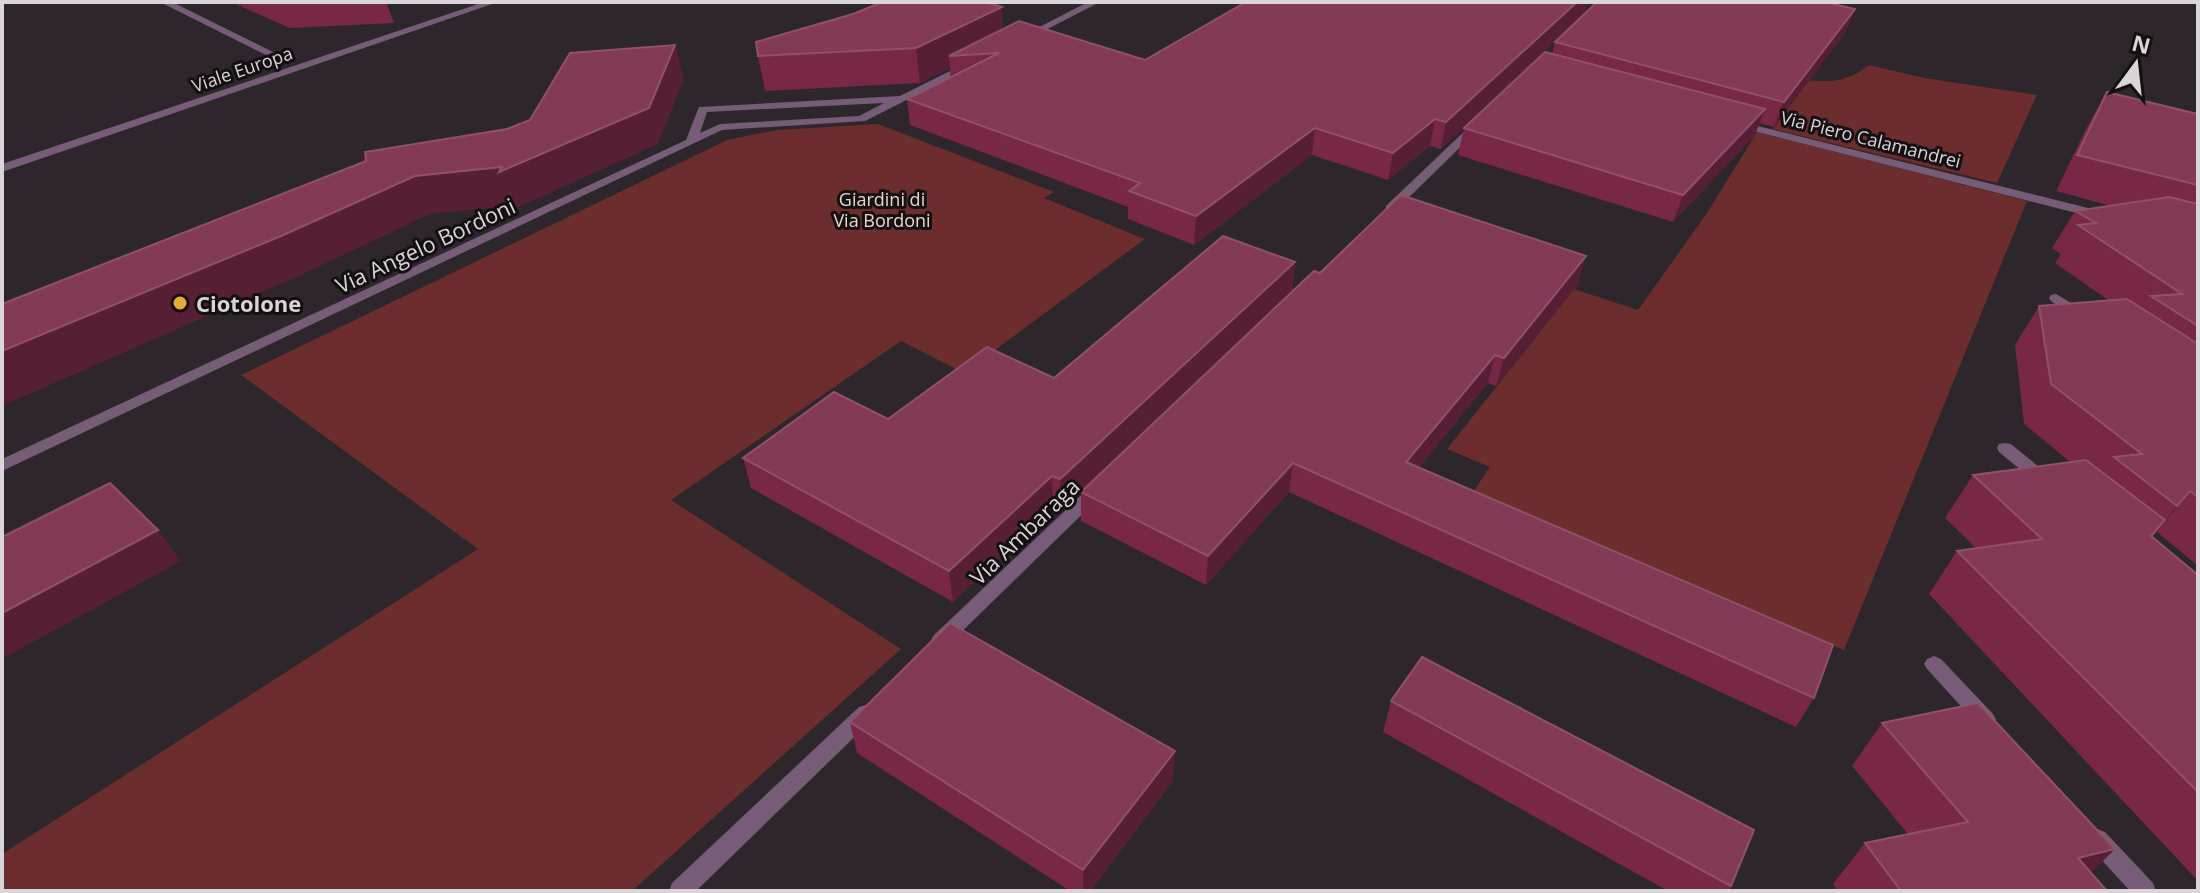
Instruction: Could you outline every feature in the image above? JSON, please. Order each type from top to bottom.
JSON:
[{"type":"street","points":[[165,2],[270,53]]},
{"type":"street","name":"Viale Europa","points":[[2,168],[493,2]]},
{"type":"street","points":[[1012,43],[1095,2]]},
{"type":"street","name":"Via Angelo Bordoni","points":[[2,466],[720,127],[861,119],[985,57]]},
{"type":"street","name":"Via Angelo Bordoni","points":[[691,142],[703,109],[902,99]]},
{"type":"street","points":[[1376,222],[1491,113]]},
{"type":"street","name":"Via Piero Calamandrei","points":[[1719,119],[2109,218]]},
{"type":"street","points":[[2056,298],[2094,324]]},
{"type":"street","points":[[2005,448],[2053,488]]},
{"type":"street","name":"Via Ambaraga","points":[[931,650],[1114,474]]},
{"type":"street","points":[[1934,664],[1997,732]]},
{"type":"street","points":[[680,891],[874,705]]},
{"type":"street","points":[[2082,823],[2145,891]]},
{"type":"green space","points":[[1869,65],[1924,78],[2037,95],[1997,183],[1773,129],[1804,80],[1838,80]]},
{"type":"green space","name":"Giardini di Via Bordoni","points":[[878,124],[1054,192],[1044,198],[1145,239],[964,373],[901,341],[671,500],[901,649],[632,891],[2,891],[2,854],[478,549],[241,375],[727,140],[777,130]]},
{"type":"green space","points":[[1757,132],[2027,201],[1844,650],[1471,495],[1490,467],[1447,449],[1574,289],[1638,310],[1707,213]]},
{"type":"building","points":[[882,2],[985,2],[1002,7],[916,48],[758,56],[756,42],[853,14]]},
{"type":"building","points":[[1246,2],[1577,2],[1446,122],[1435,119],[1393,153],[1315,128],[1196,216],[1129,191],[1140,183],[907,99],[999,53],[949,56],[1019,21],[1145,60]]},
{"type":"building","points":[[1597,2],[1825,2],[1855,9],[1784,102],[1555,42]]},
{"type":"building","points":[[675,45],[649,108],[499,172],[502,167],[415,176],[281,236],[2,351],[2,304],[366,161],[365,152],[507,129],[530,120],[570,53]]},
{"type":"building","points":[[1545,52],[1765,109],[1683,195],[1464,128]]},
{"type":"building","points":[[2107,92],[2198,114],[2198,185],[2077,155]]},
{"type":"building","points":[[1401,195],[1586,256],[1504,358],[1495,355],[1406,462],[1833,645],[1814,698],[1293,463],[1208,556],[1081,492],[1314,271],[1320,273]]},
{"type":"building","points":[[2169,197],[2198,204],[2198,326],[2151,296],[2182,294],[2078,225],[2096,223],[2075,211]]},
{"type":"building","points":[[1223,236],[1295,262],[1060,479],[1052,476],[949,571],[743,458],[834,392],[888,419],[987,347],[1054,378]]},
{"type":"building","points":[[2127,299],[2198,344],[2198,497],[2190,491],[2177,506],[2114,457],[2142,454],[2051,384],[2039,306]]},
{"type":"building","points":[[2086,460],[2165,520],[2151,536],[2198,575],[2198,792],[1957,551],[2042,539],[1973,475]]},
{"type":"building","points":[[110,483],[158,530],[2,613],[2,537]]},
{"type":"building","points":[[950,623],[1175,751],[1083,870],[850,722]]},
{"type":"building","points":[[1422,657],[1754,830],[1731,886],[1391,701]]},
{"type":"building","points":[[1978,703],[2115,849],[2078,858],[2107,891],[1901,891],[1865,843],[1968,822],[1882,723]]},
{"type":"place","name":"Ciotolone","points":[[180,303]]}]
